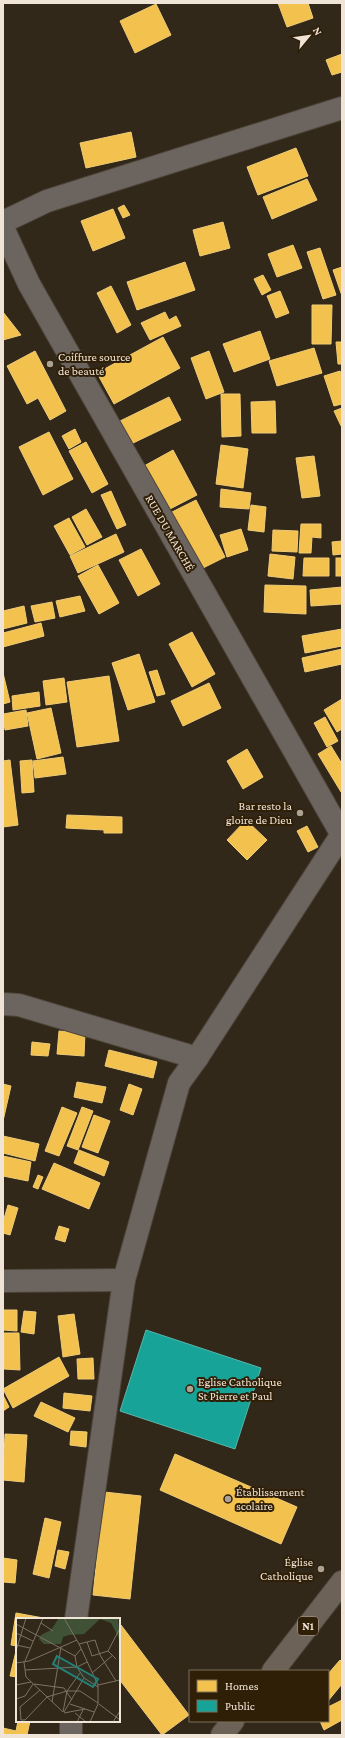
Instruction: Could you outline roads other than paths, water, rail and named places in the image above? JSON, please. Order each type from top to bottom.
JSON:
[{"type":"highway","name":"N1","points":[[274,1670],[342,1582]]},
{"type":"highway","points":[[222,1735],[233,1722]]},
{"type":"street","points":[[3,222],[48,201],[342,108]]},
{"type":"street","name":"RUE DU MARCHÉ","points":[[3,228],[29,284],[342,835]]},
{"type":"street","points":[[76,1618],[124,1280],[179,1083],[197,1058],[342,835]]},
{"type":"street","points":[[3,1004],[19,1005],[197,1058]]},
{"type":"street","points":[[3,1281],[124,1280]]},
{"type":"street","points":[[71,1722],[71,1735]]},
{"type":"place","name":"Coiffure source de beauté","points":[[50,364]]},
{"type":"place","name":"Bar resto la gloire de Dieu","points":[[300,813]]},
{"type":"place","name":"Eglise Catholique St Pierre et Paul","points":[[190,1389]]},
{"type":"place","name":"Établissement scolaire","points":[[228,1499]]},
{"type":"place","name":"Église Catholique","points":[[321,1569]]}]
